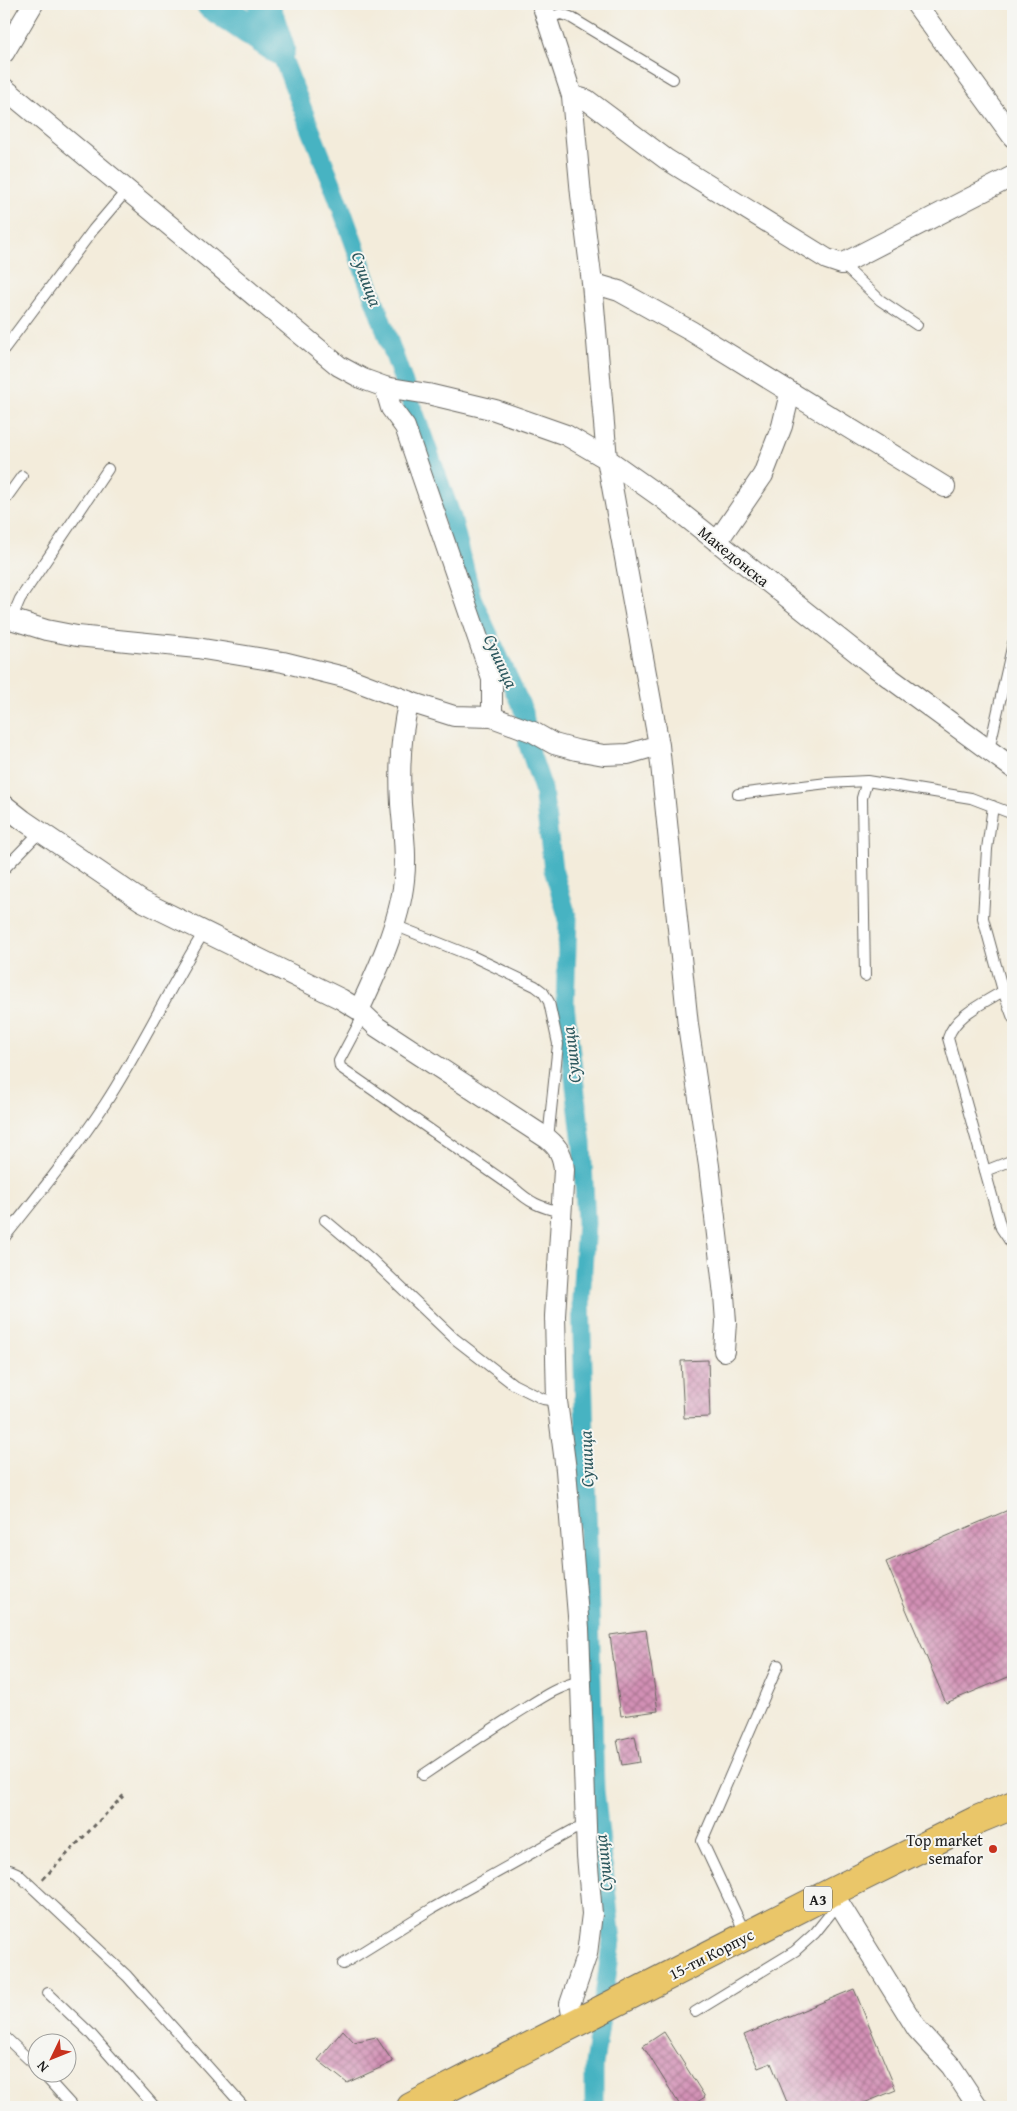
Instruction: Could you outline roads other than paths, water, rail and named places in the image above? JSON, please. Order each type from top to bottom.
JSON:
[{"type":"main road","name":"15-ти Корпус","points":[[425,2104],[580,2021],[746,1936],[835,1897],[979,1819],[1013,1805]]},
{"type":"street","points":[[4,53],[33,4]]},
{"type":"street","points":[[916,4],[1013,137]]},
{"type":"street","points":[[544,11],[572,96],[581,195],[592,282],[607,459],[659,745],[688,1026],[709,1166],[724,1295],[726,1322],[724,1351]]},
{"type":"street","name":"Македонска","points":[[4,88],[339,366],[385,387],[428,394],[494,410],[566,436],[607,459],[662,498],[875,667],[1013,768]]},
{"type":"street","points":[[572,96],[587,100],[666,159],[826,259],[842,264],[1013,176]]},
{"type":"street","points":[[592,282],[619,291],[690,331],[945,487]]},
{"type":"street","points":[[385,387],[391,408],[405,427],[492,679],[492,717]]},
{"type":"street","points":[[717,542],[763,475],[782,426],[790,392]]},
{"type":"street","points":[[7,618],[46,630],[77,636],[197,648],[283,662],[348,678],[454,716],[492,717],[554,744],[568,748],[604,755],[628,754],[659,745]]},
{"type":"street","points":[[361,1012],[394,925],[404,882],[406,848],[401,806],[400,743],[409,701]]},
{"type":"street","points":[[4,805],[142,902],[282,968],[361,1012],[377,1027],[557,1146],[564,1162],[555,1316],[557,1401],[566,1480],[582,1680],[586,1827],[592,1914],[587,1954],[570,2004],[580,2021]]},
{"type":"street","points":[[835,1897],[917,2028],[951,2066],[978,2107]]},
{"type":"lane","points":[[544,11],[570,17],[673,79]]},
{"type":"lane","points":[[4,349],[93,230],[127,190]]},
{"type":"lane","points":[[842,264],[880,300],[917,325]]},
{"type":"lane","points":[[7,618],[108,469]]},
{"type":"lane","points":[[4,502],[22,476]]},
{"type":"lane","points":[[989,750],[1013,643]]},
{"type":"lane","points":[[865,976],[862,798],[867,781]]},
{"type":"lane","points":[[738,794],[867,781],[971,798],[1013,814]]},
{"type":"lane","points":[[993,806],[987,849],[983,918],[1003,991],[1013,1018]]},
{"type":"lane","points":[[4,870],[40,832]]},
{"type":"lane","points":[[394,925],[472,956],[535,986],[543,992],[548,1002],[558,1044],[548,1139]]},
{"type":"lane","points":[[4,1238],[75,1148],[106,1103],[184,963],[204,932]]},
{"type":"lane","points":[[1003,991],[957,1021],[950,1030],[948,1038],[1000,1228],[1010,1243],[1013,1243]]},
{"type":"lane","points":[[361,1012],[339,1061],[340,1067],[514,1188],[529,1202],[561,1212]]},
{"type":"lane","points":[[985,1171],[1013,1160]]},
{"type":"lane","points":[[325,1220],[370,1258],[455,1339],[513,1384],[543,1399],[557,1401]]},
{"type":"lane","points":[[746,1936],[702,1841],[778,1665]]},
{"type":"lane","points":[[423,1775],[501,1723],[568,1683],[582,1680]]},
{"type":"lane","points":[[343,1964],[432,1908],[573,1830],[586,1827]]},
{"type":"lane","points":[[4,1870],[17,1873],[127,1976],[244,2107]]},
{"type":"lane","points":[[695,2012],[795,1951],[815,1933],[835,1897]]},
{"type":"lane","points":[[48,1993],[89,2032],[155,2107]]},
{"type":"lane","points":[[4,2036],[28,2059]]},
{"type":"lane","points":[[52,2084],[73,2107]]},
{"type":"waterway","points":[[212,4],[279,49]]},
{"type":"waterway","points":[[264,4],[279,49]]},
{"type":"waterway","name":"Сушица","points":[[279,49],[337,196],[452,517],[472,598],[524,712],[528,745],[543,789],[553,869],[568,919],[565,1005],[582,1143],[586,1223],[581,1299],[595,1790],[612,1941],[594,2065],[594,2107]]},
{"type":"place","name":"Top market semafor","points":[[993,1849]]}]
